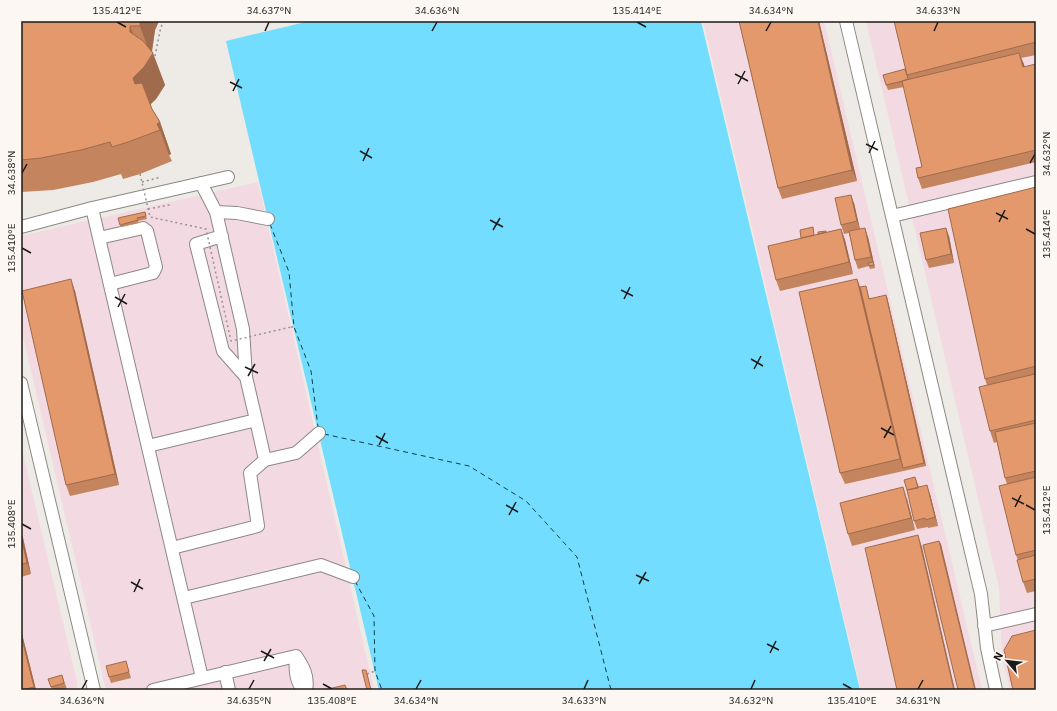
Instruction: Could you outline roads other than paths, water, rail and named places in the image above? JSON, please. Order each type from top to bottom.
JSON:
[{"type":"street","points":[[846,21],[981,594],[987,648],[996,690]]},
{"type":"street","points":[[21,227],[92,208],[228,177]]},
{"type":"street","points":[[892,216],[1036,182]]},
{"type":"street","points":[[201,183],[216,212],[222,236],[243,329],[246,377],[265,460]]},
{"type":"street","points":[[92,208],[202,678]]},
{"type":"street","points":[[216,212],[237,213],[268,219]]},
{"type":"street","points":[[99,238],[143,228],[147,231],[156,267],[153,273],[110,284]]},
{"type":"street","points":[[222,236],[196,244],[223,351],[246,377]]},
{"type":"street","points":[[21,383],[94,690]]},
{"type":"street","points":[[148,446],[256,420]]},
{"type":"street","points":[[172,548],[258,526],[250,474],[265,460],[296,453],[319,432]]},
{"type":"street","points":[[184,598],[321,565],[353,577]]},
{"type":"street","points":[[984,626],[1036,614]]},
{"type":"street","points":[[154,690],[296,656],[303,666],[307,683],[304,690]]},
{"type":"street","points":[[225,672],[229,690]]},
{"type":"water","points":[[310,21],[701,21],[860,690],[379,690],[226,41]]}]
